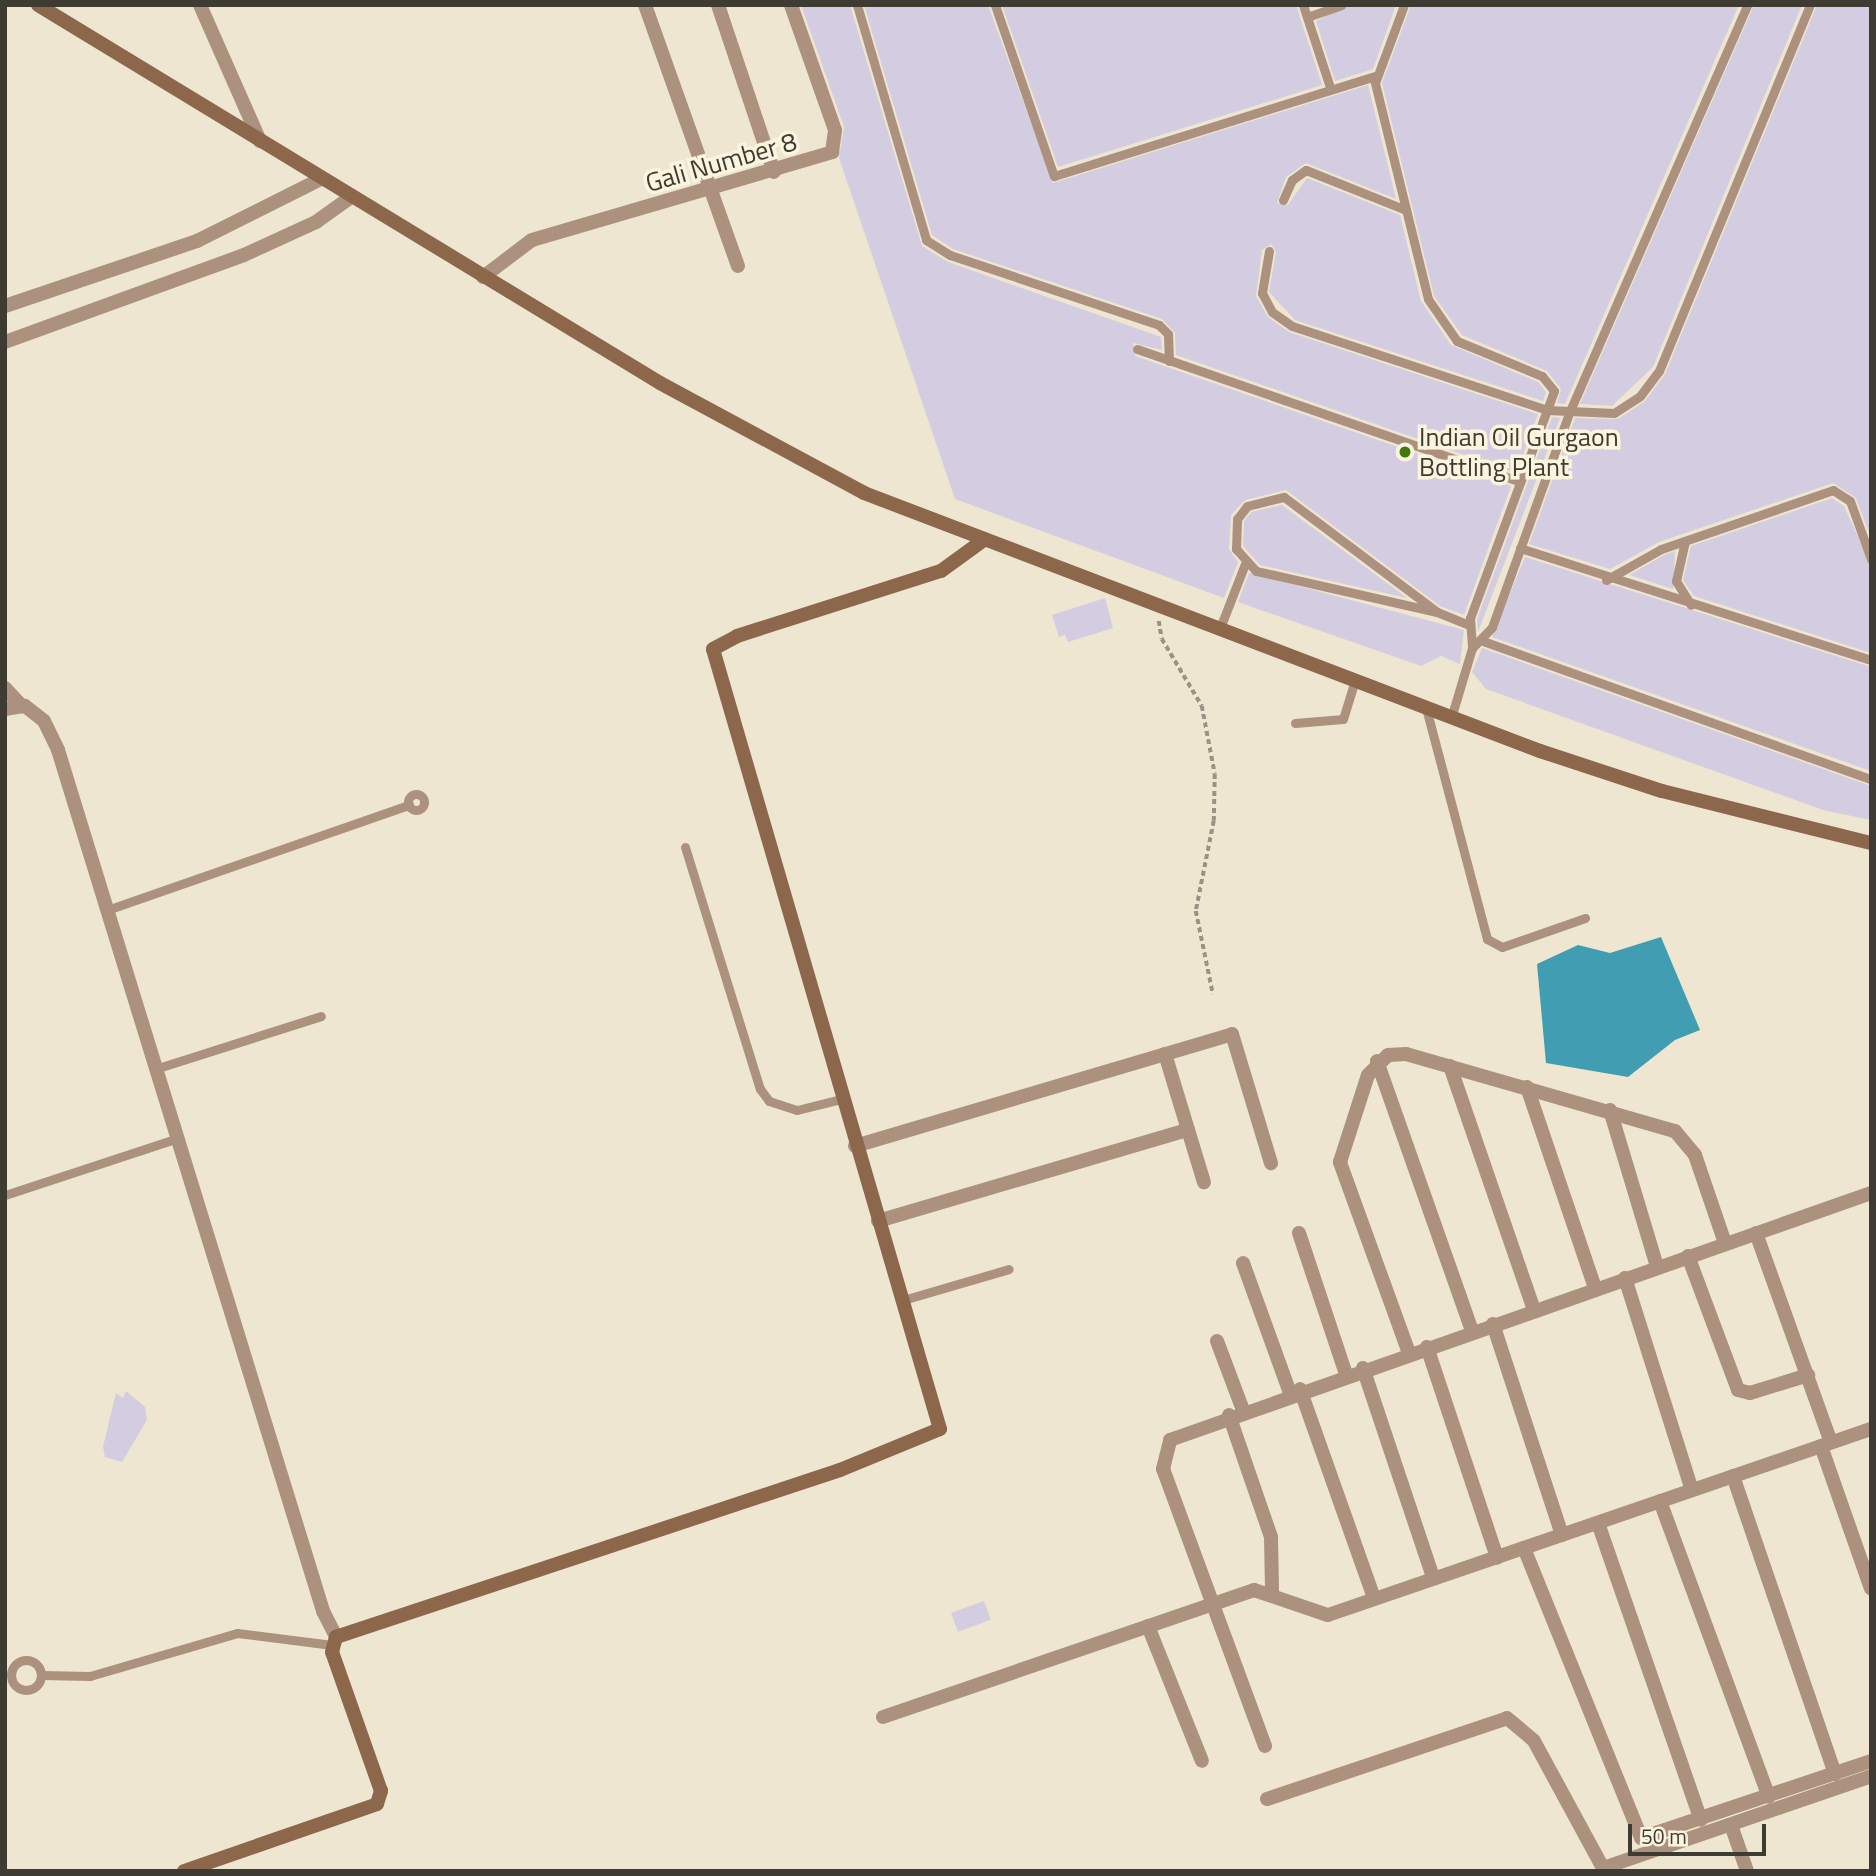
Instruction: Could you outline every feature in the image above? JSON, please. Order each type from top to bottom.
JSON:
[{"type":"street","points":[[38,5],[483,277],[820,473],[1451,718],[1662,791],[1871,844]]},
{"type":"street","points":[[200,5],[261,143]]},
{"type":"street","points":[[645,5],[738,266]]},
{"type":"street","points":[[718,5],[774,172]]},
{"type":"street","name":"Gali Number 8","points":[[483,277],[532,240],[823,157],[837,138],[791,5]]},
{"type":"street","points":[[5,306],[197,242],[321,178]]},
{"type":"street","points":[[5,342],[244,255],[316,222],[351,197]]},
{"type":"street","points":[[334,1641],[934,1436],[942,1422],[841,1099],[713,649],[941,571],[985,539]]},
{"type":"street","points":[[5,688],[22,706],[44,721],[58,750],[175,1139],[380,1791],[377,1804],[184,1871]]},
{"type":"street","points":[[5,709],[22,706]]},
{"type":"street","points":[[855,1146],[1232,1034],[1271,1163]]},
{"type":"street","points":[[1377,1061],[1406,1054],[1610,1110],[1683,1136],[1725,1243]]},
{"type":"street","points":[[1165,1055],[1203,1182]]},
{"type":"street","points":[[1377,1061],[1472,1331]]},
{"type":"street","points":[[1377,1061],[1340,1162],[1409,1353]]},
{"type":"street","points":[[1450,1066],[1534,1310]]},
{"type":"street","points":[[1527,1087],[1595,1288]]},
{"type":"street","points":[[1610,1110],[1657,1267]]},
{"type":"street","points":[[878,1221],[1188,1130]]},
{"type":"street","points":[[1265,1746],[1163,1469],[1163,1451],[1177,1435],[1295,1391],[1871,1194]]},
{"type":"street","points":[[1299,1233],[1346,1374]]},
{"type":"street","points":[[1756,1233],[1808,1375],[1826,1444],[1871,1590]]},
{"type":"street","points":[[1688,1256],[1738,1390],[1750,1393],[1808,1375]]},
{"type":"street","points":[[1243,1263],[1374,1598]]},
{"type":"street","points":[[1625,1278],[1692,1490]]},
{"type":"street","points":[[1493,1324],[1562,1535]]},
{"type":"street","points":[[1217,1341],[1271,1536],[1272,1591]]},
{"type":"street","points":[[1427,1347],[1497,1558]]},
{"type":"street","points":[[1363,1368],[1433,1577]]},
{"type":"street","points":[[883,1717],[1254,1590],[1272,1591],[1318,1615],[1497,1558],[1871,1429]]},
{"type":"street","points":[[1733,1476],[1835,1774]]},
{"type":"street","points":[[1660,1501],[1769,1797]]},
{"type":"street","points":[[1598,1523],[1701,1820]]},
{"type":"street","points":[[1524,1548],[1632,1829],[1648,1839],[1871,1761]]},
{"type":"street","points":[[1148,1626],[1202,1761]]},
{"type":"street","points":[[1267,1799],[1507,1718],[1534,1741],[1603,1868],[1871,1776]]},
{"type":"street","points":[[1731,1825],[1747,1871]]},
{"type":"lane","points":[[857,5],[926,240],[950,254],[1159,325],[1168,334],[1169,360]]},
{"type":"lane","points":[[995,5],[1055,176],[1375,76]]},
{"type":"lane","points":[[1303,5],[1331,89]]},
{"type":"lane","points":[[1307,17],[1341,5]]},
{"type":"lane","points":[[1404,5],[1375,76],[1428,299],[1441,324],[1457,341],[1550,380],[1554,391],[1470,625],[1472,648],[1451,718]]},
{"type":"lane","points":[[1472,648],[1492,627],[1570,413],[1747,5]]},
{"type":"lane","points":[[1269,251],[1262,293],[1272,312],[1292,326],[1547,410],[1614,414],[1640,396],[1659,371],[1810,5]]},
{"type":"lane","points":[[1283,200],[1292,180],[1306,170],[1406,210]]},
{"type":"lane","points":[[1137,349],[1520,482]]},
{"type":"lane","points":[[1606,580],[1685,541],[1833,490],[1850,501],[1871,559]]},
{"type":"lane","points":[[1220,628],[1245,564],[1233,535],[1237,519],[1247,506],[1284,497],[1437,612]]},
{"type":"lane","points":[[1685,541],[1676,581],[1692,606]]},
{"type":"lane","points":[[1520,548],[1606,580],[1871,660]]},
{"type":"lane","points":[[1245,564],[1437,612],[1470,625]]},
{"type":"lane","points":[[1480,640],[1871,779]]},
{"type":"lane","points":[[1295,723],[1340,721],[1355,680]]},
{"type":"lane","points":[[1426,708],[1486,939],[1502,947],[1585,918]]},
{"type":"lane","points":[[107,910],[409,805]]},
{"type":"lane","points":[[685,847],[760,1088],[769,1101],[797,1110],[841,1099]]},
{"type":"lane","points":[[155,1069],[321,1016]]},
{"type":"lane","points":[[5,1195],[175,1139]]},
{"type":"lane","points":[[903,1300],[1009,1269]]},
{"type":"lane","points":[[41,1675],[90,1676],[237,1633],[334,1641]]},
{"type":"path","points":[[1158,605],[1162,639],[1202,706],[1215,774],[1214,821],[1196,911],[1213,994]]},
{"type":"water","points":[[1661,937],[1700,1030],[1675,1040],[1628,1077],[1546,1063],[1537,964],[1578,945],[1610,953]]},
{"type":"building","points":[[801,5],[850,5],[922,246],[948,262],[1161,337],[1162,350],[1133,343],[1135,356],[1511,486],[1464,615],[1440,606],[1286,490],[1245,500],[1231,515],[1229,549],[1238,562],[1224,598],[955,499],[839,158],[844,127]]},
{"type":"building","points":[[864,5],[988,5],[1053,183],[1368,85],[1396,199],[1306,163],[1286,177],[1277,203],[1288,205],[1307,178],[1400,215],[1421,301],[1451,345],[1538,382],[1546,392],[1543,401],[1295,320],[1269,292],[1276,252],[1271,244],[1262,250],[1256,296],[1268,317],[1289,332],[1538,414],[1516,473],[1176,355],[1175,333],[1162,319],[953,249],[932,235]]},
{"type":"building","points":[[1002,5],[1296,5],[1322,85],[1058,167]]},
{"type":"building","points":[[1348,5],[1396,5],[1373,69],[1335,81],[1316,21]]},
{"type":"building","points":[[1411,5],[1739,5],[1565,404],[1557,403],[1561,389],[1547,371],[1462,335],[1434,296],[1382,83]]},
{"type":"building","points":[[1754,5],[1802,5],[1653,367],[1612,406],[1580,404]]},
{"type":"building","points":[[1817,5],[1871,5],[1871,538],[1856,498],[1833,483],[1659,542],[1610,569],[1529,544],[1575,418],[1618,419],[1645,401],[1665,374]]},
{"type":"building","points":[[1552,417],[1560,418],[1478,632],[1477,619]]},
{"type":"building","points":[[1832,498],[1844,506],[1871,566],[1871,653],[1694,596],[1683,580],[1691,546]]},
{"type":"building","points":[[1282,505],[1407,598],[1260,565],[1243,546],[1244,521],[1251,512]]},
{"type":"building","points":[[1675,551],[1673,589],[1629,575],[1664,555]]},
{"type":"building","points":[[1525,557],[1871,667],[1871,771],[1492,637]]},
{"type":"building","points":[[1249,573],[1464,630],[1460,664],[1441,656],[1421,666],[1238,602]]},
{"type":"building","points":[[1105,598],[1113,628],[1068,642],[1065,635],[1059,637],[1052,615]]},
{"type":"building","points":[[1482,648],[1871,786],[1871,820],[1823,810],[1486,689],[1472,672]]},
{"type":"building","points":[[126,1391],[145,1407],[147,1420],[122,1462],[105,1457],[103,1447],[116,1393],[123,1398]]},
{"type":"building","points":[[984,1601],[991,1620],[958,1632],[951,1613]]},
{"type":"place","name":"Indian Oil Gurgaon Bottling Plant","points":[[1405,452]]}]
